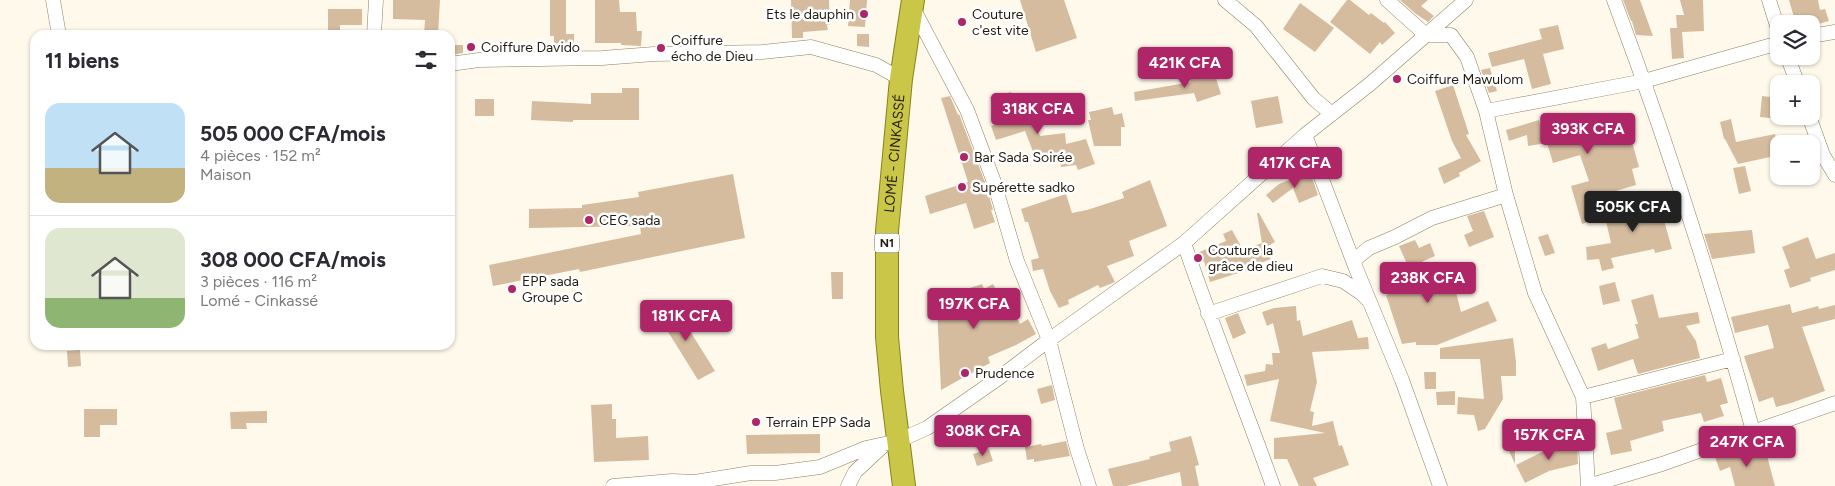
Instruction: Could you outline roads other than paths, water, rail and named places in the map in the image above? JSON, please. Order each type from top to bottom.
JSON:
[{"type":"highway","name":"LOMÉ - CINKASSÉ","points":[[904,486],[892,442],[887,337],[887,231],[901,79],[912,3]]},
{"type":"street","points":[[53,0],[58,30]]},
{"type":"street","points":[[374,30],[376,0]]},
{"type":"street","points":[[1225,0],[1256,26],[1314,99],[1332,114]]},
{"type":"street","points":[[1387,0],[1426,35],[1451,35],[1467,57],[1486,111],[1506,195],[1535,294],[1583,397],[1588,486],[1662,464],[1835,403]]},
{"type":"street","points":[[612,486],[672,481],[695,482],[820,467],[866,448],[892,442],[927,428],[1184,243],[1306,135],[1370,84],[1466,0]]},
{"type":"street","points":[[1614,0],[1644,81],[1733,358],[1753,432]]},
{"type":"street","points":[[1769,0],[1774,15]]},
{"type":"street","points":[[912,3],[967,110],[994,182],[1017,261],[1049,340],[1077,449],[1089,486]]},
{"type":"street","points":[[1820,34],[1835,32]]},
{"type":"street","points":[[1486,111],[1644,81],[1770,46]]},
{"type":"street","points":[[455,63],[479,60],[762,52],[811,47],[876,65],[901,79]]},
{"type":"street","points":[[1812,125],[1823,155],[1835,175]]},
{"type":"street","points":[[1306,135],[1353,261],[1402,380],[1440,486]]},
{"type":"street","points":[[1353,261],[1368,248],[1432,218],[1506,195]]},
{"type":"street","points":[[1184,243],[1208,314],[1273,486]]},
{"type":"street","points":[[1208,314],[1322,276],[1343,281],[1361,292],[1369,300]]},
{"type":"street","points":[[1583,397],[1733,358]]},
{"type":"street","points":[[848,486],[855,472],[892,442]]},
{"type":"place","name":"Ets le dauphin","points":[[864,14]]},
{"type":"place","name":"Couture c'est vite","points":[[962,22]]},
{"type":"place","name":"Coiffure Davido","points":[[471,47]]},
{"type":"place","name":"Coiffure écho de Dieu","points":[[661,48]]},
{"type":"place","name":"Coiffure Mawulom","points":[[1397,79]]},
{"type":"place","name":"Bar Sada Soirée","points":[[964,157]]},
{"type":"place","name":"Supérette sadko","points":[[962,187]]},
{"type":"place","name":"CEG sada","points":[[589,220]]},
{"type":"place","name":"Couture la grâce de dieu","points":[[1198,258]]},
{"type":"place","name":"EPP sada Groupe C","points":[[512,289]]},
{"type":"place","name":"Prudence","points":[[965,373]]},
{"type":"place","name":"Terrain EPP Sada","points":[[756,422]]}]
